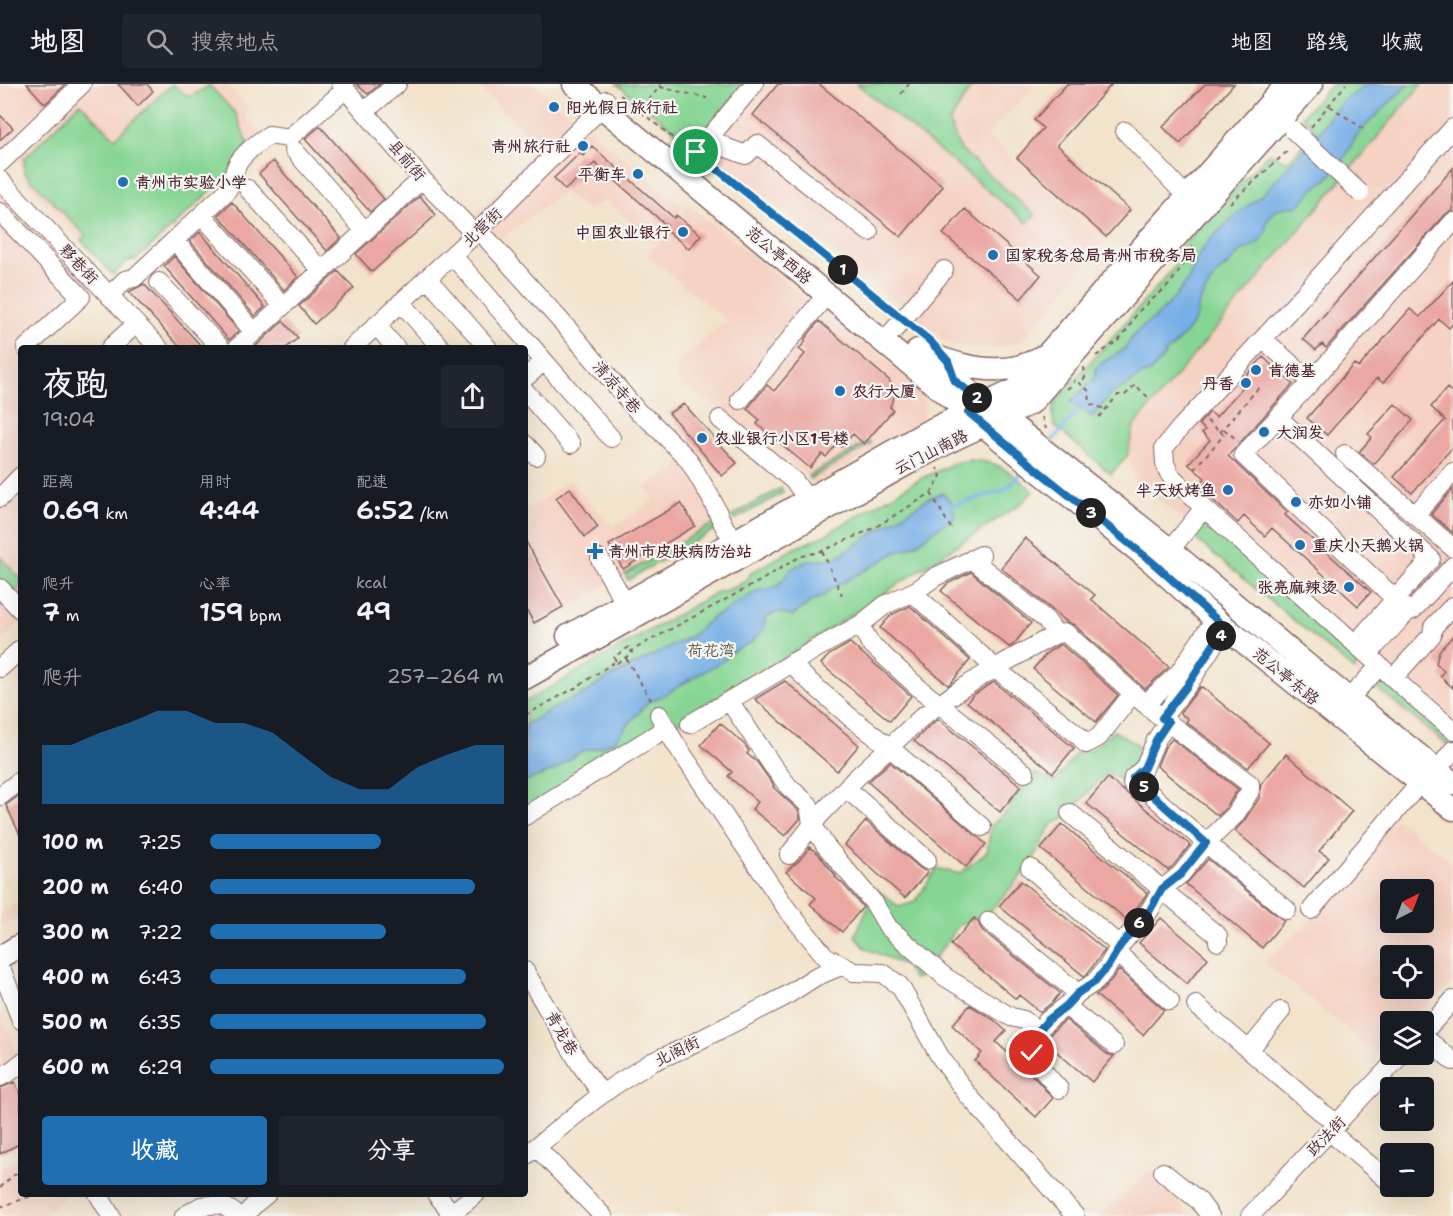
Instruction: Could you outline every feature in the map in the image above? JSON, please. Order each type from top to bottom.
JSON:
[{"type":"main road","name":"范公亭西路","points":[[574,84],[607,99],[692,158],[898,325],[918,350],[985,415]]},
{"type":"main road","name":"范公亭西路","points":[[588,84],[827,294],[985,415]]},
{"type":"main road","name":"云门山南路","points":[[528,660],[629,610],[910,462],[985,415],[1015,390],[1287,84]]},
{"type":"main road","name":"云门山南路","points":[[528,676],[736,540],[925,433],[1031,403],[1053,390],[1287,124],[1312,84]]},
{"type":"main road","points":[[918,350],[965,366],[996,369],[1035,361],[1052,349]]},
{"type":"main road","points":[[1031,452],[1036,406],[1053,390]]},
{"type":"main road","name":"范公亭东路","points":[[985,415],[1453,783]]},
{"type":"main road","name":"范公亭东路","points":[[1161,552],[1221,624],[1453,809]]},
{"type":"main road","points":[[6,967],[18,949]]},
{"type":"street","points":[[0,163],[82,84]]},
{"type":"street","points":[[365,111],[396,84]]},
{"type":"street","points":[[692,158],[754,84]]},
{"type":"street","points":[[109,296],[126,280],[134,278],[226,192],[230,187],[238,162],[260,140],[269,135],[289,138],[344,87]]},
{"type":"street","name":"县前街","points":[[344,87],[422,179],[471,230],[482,236]]},
{"type":"street","name":"北营街","points":[[355,345],[427,278],[482,236],[594,116],[607,99]]},
{"type":"street","points":[[1287,124],[1379,210]]},
{"type":"street","points":[[1125,132],[1187,197]]},
{"type":"street","points":[[1451,135],[1379,210],[1164,448],[1165,463],[1170,475],[1453,730]]},
{"type":"street","points":[[709,137],[727,148],[746,155],[758,144],[869,232]]},
{"type":"street","points":[[294,150],[365,231]]},
{"type":"street","points":[[240,345],[422,179]]},
{"type":"street","name":"夥巷街","points":[[0,180],[156,345]]},
{"type":"street","points":[[248,189],[322,271]]},
{"type":"street","points":[[14,194],[0,209],[81,297],[29,345]]},
{"type":"street","points":[[1453,222],[1279,418],[1243,455],[1401,605],[1413,610],[1453,566]]},
{"type":"street","points":[[209,223],[283,306]]},
{"type":"street","name":"清凉寺巷","points":[[482,236],[568,329],[639,414],[650,421],[688,459],[711,498],[725,528],[736,540]]},
{"type":"street","points":[[182,249],[254,332]]},
{"type":"street","points":[[459,263],[611,438]]},
{"type":"street","points":[[898,325],[944,270]]},
{"type":"street","points":[[427,278],[485,345]]},
{"type":"street","points":[[159,282],[218,345]]},
{"type":"street","points":[[740,400],[827,294]]},
{"type":"street","points":[[401,302],[438,345]]},
{"type":"street","points":[[113,345],[136,324]]},
{"type":"street","points":[[376,325],[393,345]]},
{"type":"street","points":[[1263,339],[1311,382]]},
{"type":"street","points":[[528,375],[544,361]]},
{"type":"street","points":[[528,394],[571,444]]},
{"type":"street","points":[[1279,418],[1431,559],[1401,605],[1374,660],[1348,699]]},
{"type":"street","points":[[720,419],[795,482],[807,499]]},
{"type":"street","points":[[1345,453],[1452,546]]},
{"type":"street","points":[[1415,515],[1453,472]]},
{"type":"street","points":[[0,498],[18,479]]},
{"type":"street","points":[[1161,552],[1204,508]]},
{"type":"street","points":[[690,724],[819,647],[860,626],[885,605],[976,557],[1046,620],[1056,634]]},
{"type":"street","points":[[600,559],[629,610]]},
{"type":"street","points":[[0,588],[18,607]]},
{"type":"street","points":[[912,592],[995,668],[1086,744],[1099,737],[1139,698],[1178,674],[1221,624]]},
{"type":"street","points":[[1374,660],[1432,635],[1433,627],[1453,606]]},
{"type":"street","points":[[1221,624],[1214,644],[1165,720],[1144,768],[1133,781],[1287,910]]},
{"type":"street","points":[[860,626],[870,643],[920,689],[1025,773]]},
{"type":"street","points":[[789,855],[812,824],[846,788],[923,716],[995,668],[1056,634],[1066,633],[1165,720],[1250,784],[1250,791],[1234,815],[1206,843],[1181,874],[1162,889],[1150,910],[1095,982],[1048,1020],[1030,1040],[1037,1064],[1059,1089]]},
{"type":"street","points":[[0,668],[18,653]]},
{"type":"street","points":[[793,662],[801,674],[850,717],[889,747],[982,827]]},
{"type":"street","points":[[727,702],[734,708],[789,787],[809,805],[812,824],[825,845],[874,903],[888,927],[945,977],[1011,1017],[1024,1020],[1038,1030]]},
{"type":"street","points":[[528,814],[660,732],[663,721]]},
{"type":"street","points":[[663,721],[675,743],[786,908],[825,956],[854,972],[883,973],[900,986],[939,1055],[967,1094],[1075,1216]]},
{"type":"street","points":[[0,796],[18,782]]},
{"type":"street","points":[[1311,910],[1420,783]]},
{"type":"street","points":[[846,788],[927,860]]},
{"type":"street","points":[[1071,813],[1218,936],[1218,942]]},
{"type":"street","points":[[1030,868],[1118,949],[1170,1001]]},
{"type":"street","points":[[989,921],[1072,999],[1114,1045]]},
{"type":"street","name":"北阁街","points":[[531,1151],[602,1094],[652,1062],[682,1049],[784,997],[815,977],[841,966]]},
{"type":"street","points":[[6,967],[18,1009]]},
{"type":"street","name":"青龙巷","points":[[528,976],[580,1064],[602,1094]]},
{"type":"street","points":[[1434,1021],[1453,1000]]},
{"type":"street","points":[[1196,1005],[1320,1111],[1334,1128],[1380,1172]]},
{"type":"street","points":[[1249,1050],[1281,1011]]},
{"type":"street","points":[[1434,1045],[1453,1061]]},
{"type":"street","points":[[0,1077],[18,1065]]},
{"type":"street","name":"政法街","points":[[1250,1216],[1392,1065]]},
{"type":"street","points":[[531,1151],[603,1216]]},
{"type":"street","points":[[1163,1172],[1199,1201],[1210,1216]]},
{"type":"street","points":[[100,1197],[111,1216]]},
{"type":"street","points":[[244,1216],[263,1197]]},
{"type":"street","points":[[438,1197],[450,1215],[472,1197]]},
{"type":"street","points":[[184,1216],[201,1206],[221,1203],[238,1216]]},
{"type":"path","points":[[901,94],[909,84]]},
{"type":"path","points":[[1311,126],[1346,84]]},
{"type":"path","points":[[648,100],[660,85],[706,98]]},
{"type":"path","points":[[607,99],[683,146],[692,158],[898,325]]},
{"type":"path","points":[[1330,106],[1365,130]]},
{"type":"path","points":[[1224,207],[1290,150]]},
{"type":"path","points":[[1093,358],[1119,340],[1136,315],[1168,286],[1178,273],[1197,238]]},
{"type":"path","points":[[1053,390],[1070,388],[1088,363]]},
{"type":"path","points":[[1084,367],[1085,378],[1079,383],[1089,391],[1090,404],[1105,409]]},
{"type":"path","points":[[1099,417],[1118,394],[1125,395],[1135,385],[1148,397]]},
{"type":"path","points":[[1220,432],[1261,385]]},
{"type":"path","points":[[1194,469],[1224,435],[1204,417]]},
{"type":"path","points":[[1223,428],[1240,443]]},
{"type":"path","points":[[528,713],[626,658],[632,653],[631,651],[760,581],[799,557],[874,528],[931,494],[940,476],[937,468]]},
{"type":"path","points":[[931,494],[953,532]]},
{"type":"path","points":[[822,550],[842,595]]},
{"type":"path","points":[[616,662],[614,657],[629,647],[631,651]]},
{"type":"path","points":[[626,658],[663,721]]},
{"type":"path","points":[[0,1188],[18,1172]]},
{"type":"path","points":[[0,1207],[28,1197]]},
{"type":"shaded area","name":"青州市实验小学","points":[[0,84],[215,84],[220,88],[228,84],[250,110],[245,116],[261,133],[226,177],[136,260],[127,261],[113,275],[22,178],[20,163],[7,150],[0,149]]},
{"type":"shaded area","points":[[475,84],[534,84],[683,207],[654,243],[606,200],[588,209],[563,192],[501,239],[471,218],[541,146]]},
{"type":"shaded area","points":[[745,84],[1037,84],[987,135],[1104,242],[1027,336],[1017,343],[996,348],[961,348],[948,343],[725,165],[720,157],[696,140]]},
{"type":"shaded area","points":[[1422,84],[1453,84],[1453,754],[1381,697],[1190,524],[1136,484],[1127,456],[1134,426]]},
{"type":"shaded area","points":[[5,192],[95,293],[40,345],[18,345],[18,625],[0,642],[0,197]]},
{"type":"shaded area","points":[[688,205],[920,387],[924,393],[925,404],[918,428],[813,484],[808,476],[709,401],[681,386],[675,365],[727,320],[647,256]]},
{"type":"shaded area","name":"青州市皮肤病防治站","points":[[685,462],[718,521],[533,628],[528,619],[528,510],[570,480],[612,527],[655,501],[646,487]]},
{"type":"shaded area","points":[[1396,818],[1453,863],[1453,983],[1421,1011],[1380,1011],[1380,1047],[1375,1052],[1264,962],[1303,928]]},
{"type":"shaded area","points":[[18,902],[18,918],[0,927],[0,909],[2,912]]},
{"type":"shaded area","points":[[0,1010],[18,1059],[0,1069]]},
{"type":"shaded area","points":[[18,1159],[18,1197],[65,1197],[42,1216],[0,1216],[0,1169]]},
{"type":"shaded area","points":[[1152,1170],[1189,1216],[1100,1216]]},
{"type":"green space","name":"青州市实验小学","points":[[172,84],[189,97],[209,85],[236,114],[248,145],[226,177],[136,260],[127,261],[113,275],[81,240],[85,235],[24,172],[24,159],[80,103],[115,138]]},
{"type":"green space","points":[[617,84],[745,84],[696,140],[686,140]]},
{"type":"green space","points":[[857,84],[973,84],[949,123],[960,149],[1035,215],[1027,223]]},
{"type":"green space","points":[[1332,84],[1422,84],[1134,426],[1127,456],[1111,474],[1055,426],[1054,405],[1173,269],[1183,245],[1269,153],[1287,162],[1316,131],[1302,116]]},
{"type":"green space","points":[[870,441],[871,444],[810,479],[808,476]]},
{"type":"green space","name":"荷花湾","points":[[970,460],[989,463],[1011,474],[1033,491],[1022,503],[729,695],[712,700],[677,724],[666,726],[528,809],[528,700],[715,593],[742,583],[752,572],[793,549],[825,535],[920,479],[955,463]]},
{"type":"green space","points":[[781,488],[783,493],[734,520],[732,516]]},
{"type":"green space","points":[[1201,515],[1364,657],[1354,670],[1186,531]]},
{"type":"green space","points":[[718,521],[721,526],[628,580],[625,574]]},
{"type":"green space","points":[[0,557],[18,576],[18,590],[0,607]]},
{"type":"green space","points":[[1386,679],[1453,737],[1453,749],[1378,689]]},
{"type":"green space","points":[[1114,731],[1137,744],[1139,757],[1121,780],[1107,773],[1064,818],[1051,825],[1034,858],[1022,875],[985,916],[959,925],[922,976],[914,979],[904,965],[865,948],[855,936],[876,889],[899,907],[915,902],[937,868],[959,874],[987,852],[991,826],[1007,811],[1021,786],[1035,773],[1055,782],[1077,752],[1090,750]]},
{"type":"water","points":[[1364,84],[1409,84],[1358,133],[1343,161],[1326,180],[1297,207],[1288,206],[1276,211],[1269,218],[1265,235],[1260,242],[1238,254],[1216,275],[1198,307],[1193,324],[1150,372],[1112,393],[1092,417],[1071,402],[1095,378],[1097,366],[1125,349],[1133,336],[1176,296],[1188,280],[1199,254],[1207,243],[1231,219],[1264,193],[1320,132],[1330,115]]},
{"type":"water","points":[[943,493],[951,502],[955,514],[953,519],[918,543],[896,552],[829,590],[792,616],[778,612],[766,617],[762,632],[750,643],[732,652],[723,661],[648,702],[614,741],[582,751],[556,770],[528,780],[528,723],[589,691],[601,682],[691,636],[713,617],[757,591],[776,587],[791,569],[808,561],[831,559],[840,555],[929,498]]},
{"type":"building","points":[[27,84],[66,84],[45,104]]},
{"type":"building","points":[[118,84],[147,84],[153,91],[138,106]]},
{"type":"building","points":[[356,84],[380,84],[368,94]]},
{"type":"building","points":[[778,84],[819,84],[943,186],[901,237],[753,115]]},
{"type":"building","points":[[1067,84],[1112,84],[1057,145],[1130,210],[1106,237],[1017,158],[1043,128],[1034,120]]},
{"type":"building","points":[[1205,84],[1234,84],[1180,144],[1163,127]]},
{"type":"building","points":[[0,115],[13,128],[0,140]]},
{"type":"building","points":[[320,126],[384,199],[370,212],[305,139]]},
{"type":"building","points":[[592,146],[674,218],[676,215],[701,235],[689,249],[665,229],[667,226],[595,163],[565,190],[554,178],[580,153],[583,156]]},
{"type":"building","points":[[273,161],[341,238],[327,251],[259,174]]},
{"type":"building","points":[[1453,168],[1453,211],[1445,215],[1326,348],[1322,344],[1316,350],[1303,339]]},
{"type":"building","points":[[420,196],[436,215],[372,272],[356,254]]},
{"type":"building","points":[[232,202],[298,277],[284,290],[218,215]]},
{"type":"building","name":"国家税务总局青州市税务局","points":[[965,209],[1041,275],[1021,299],[943,234]]},
{"type":"building","points":[[200,232],[265,307],[255,316],[190,241]]},
{"type":"building","points":[[174,256],[239,331],[229,340],[164,266]]},
{"type":"building","points":[[338,271],[354,288],[314,324],[299,306]]},
{"type":"building","points":[[1453,281],[1453,323],[1449,328],[1439,319],[1383,383],[1377,378],[1327,435],[1307,418],[1354,364],[1359,367],[1410,309],[1420,317]]},
{"type":"building","points":[[144,284],[200,345],[178,345],[129,292]]},
{"type":"building","points":[[283,321],[298,338],[290,345],[257,345]]},
{"type":"building","name":"农行大厦","points":[[819,321],[889,380],[895,394],[890,407],[893,410],[864,444],[853,434],[841,447],[837,444],[826,457],[822,454],[810,468],[757,424],[760,420],[747,409],[767,385],[774,391],[805,354],[799,349]]},
{"type":"building","points":[[1263,357],[1293,384],[1228,456],[1287,512],[1285,515],[1371,592],[1358,606],[1272,528],[1265,536],[1244,516],[1238,523],[1201,489],[1207,483],[1203,480],[1205,478],[1188,464],[1210,440],[1202,433],[1205,430],[1199,424],[1210,412],[1216,417],[1242,388],[1238,385]]},
{"type":"building","points":[[1447,388],[1453,393],[1453,447],[1412,493],[1394,477],[1445,420],[1431,407]]},
{"type":"building","name":"农业银行小区1号楼","points":[[684,404],[737,463],[722,476],[669,413]]},
{"type":"building","points":[[1395,404],[1413,420],[1374,464],[1359,452],[1372,437],[1368,434]]},
{"type":"building","points":[[570,488],[598,527],[585,537],[556,498]]},
{"type":"building","points":[[1453,489],[1453,533],[1431,514]]},
{"type":"building","points":[[681,503],[695,526],[623,569],[609,545]]},
{"type":"building","points":[[1025,538],[1095,595],[1091,599],[1169,667],[1145,689],[1074,625],[1067,622],[1001,568]]},
{"type":"building","points":[[528,545],[563,607],[534,623],[528,613]]},
{"type":"building","points":[[971,572],[1031,623],[1013,645],[1009,647],[941,591],[947,584]]},
{"type":"building","points":[[910,606],[970,660],[948,685],[880,628],[891,615]]},
{"type":"building","points":[[1453,636],[1453,688],[1440,676],[1444,671],[1436,663],[1439,651]]},
{"type":"building","points":[[850,643],[911,696],[890,721],[821,664],[829,655]]},
{"type":"building","points":[[1062,645],[1118,695],[1096,722],[1033,669],[1048,652]]},
{"type":"building","points":[[785,681],[859,745],[837,771],[755,699]]},
{"type":"building","points":[[994,682],[1074,748],[1053,773],[967,702],[973,695]]},
{"type":"building","points":[[1200,687],[1269,743],[1248,768],[1186,722],[1188,719],[1180,713]]},
{"type":"building","points":[[938,719],[1021,786],[1000,812],[914,741]]},
{"type":"building","points":[[720,723],[745,745],[749,751],[747,754],[757,762],[773,787],[799,811],[800,819],[785,836],[752,809],[758,802],[728,776],[732,772],[701,745]]},
{"type":"building","points":[[1172,739],[1238,789],[1218,816],[1157,766],[1165,747]]},
{"type":"building","points":[[1286,754],[1352,811],[1319,851],[1329,858],[1304,888],[1235,831],[1260,797],[1261,784]]},
{"type":"building","points":[[890,762],[986,844],[966,867],[868,782]]},
{"type":"building","points":[[1108,778],[1190,845],[1168,870],[1086,803]]},
{"type":"building","points":[[18,796],[18,831],[6,805]]},
{"type":"building","points":[[866,821],[920,868],[928,872],[905,898],[845,845]]},
{"type":"building","points":[[1062,824],[1147,893],[1127,920],[1041,849]]},
{"type":"building","points":[[810,847],[863,907],[842,932],[810,904],[816,898],[786,872]]},
{"type":"building","points":[[1208,859],[1284,921],[1262,948],[1186,884]]},
{"type":"building","points":[[1021,881],[1105,950],[1087,974],[1084,976],[999,906]]},
{"type":"building","points":[[974,918],[982,930],[1060,993],[1053,1002],[1040,1012],[1019,995],[1016,999],[951,945]]},
{"type":"building","points":[[1161,918],[1208,958],[1187,984],[1139,943]]},
{"type":"building","points":[[1119,970],[1164,1010],[1143,1035],[1096,995],[1104,989]]},
{"type":"building","points":[[970,1005],[994,1020],[1006,1031],[996,1042],[1053,1098],[1036,1117],[975,1061],[982,1053],[952,1025]]},
{"type":"building","points":[[1066,1020],[1107,1054],[1114,1056],[1092,1082],[1044,1041]]},
{"type":"building","points":[[15,1082],[18,1089],[18,1145],[0,1154],[0,1088]]},
{"type":"waterway","points":[[1049,444],[1084,405]]},
{"type":"waterway","points":[[949,507],[1004,491],[1026,469]]},
{"type":"place","name":"阳光假日旅行社","points":[[554,107]]},
{"type":"place","name":"青州旅行社","points":[[583,146]]},
{"type":"place","name":"平衡车","points":[[638,174]]},
{"type":"place","name":"青州市实验小学","points":[[123,182]]},
{"type":"place","name":"中国农业银行","points":[[683,232]]},
{"type":"place","name":"国家税务总局青州市税务局","points":[[993,255]]},
{"type":"place","name":"肯德基","points":[[1256,370]]},
{"type":"place","name":"丹香","points":[[1246,383]]},
{"type":"place","name":"农行大厦","points":[[840,391]]},
{"type":"place","name":"大润发","points":[[1264,432]]},
{"type":"place","name":"农业银行小区1号楼","points":[[702,438]]},
{"type":"place","name":"半天妖烤鱼","points":[[1228,490]]},
{"type":"place","name":"亦如小铺","points":[[1296,502]]},
{"type":"place","name":"重庆小天鹅火锅","points":[[1300,545]]},
{"type":"place","name":"青州市皮肤病防治站","points":[[595,551]]},
{"type":"place","name":"张亮麻辣烫","points":[[1349,587]]},
{"type":"route","points":[[696,152],[930,341],[948,361],[955,381],[985,404],[968,412],[1151,561],[1227,629],[1162,718],[1168,722],[1156,740],[1144,768],[1133,778],[1206,843],[1181,874],[1162,889],[1150,910],[1120,946],[1095,982],[1078,993],[1030,1040],[1032,1053]]}]
